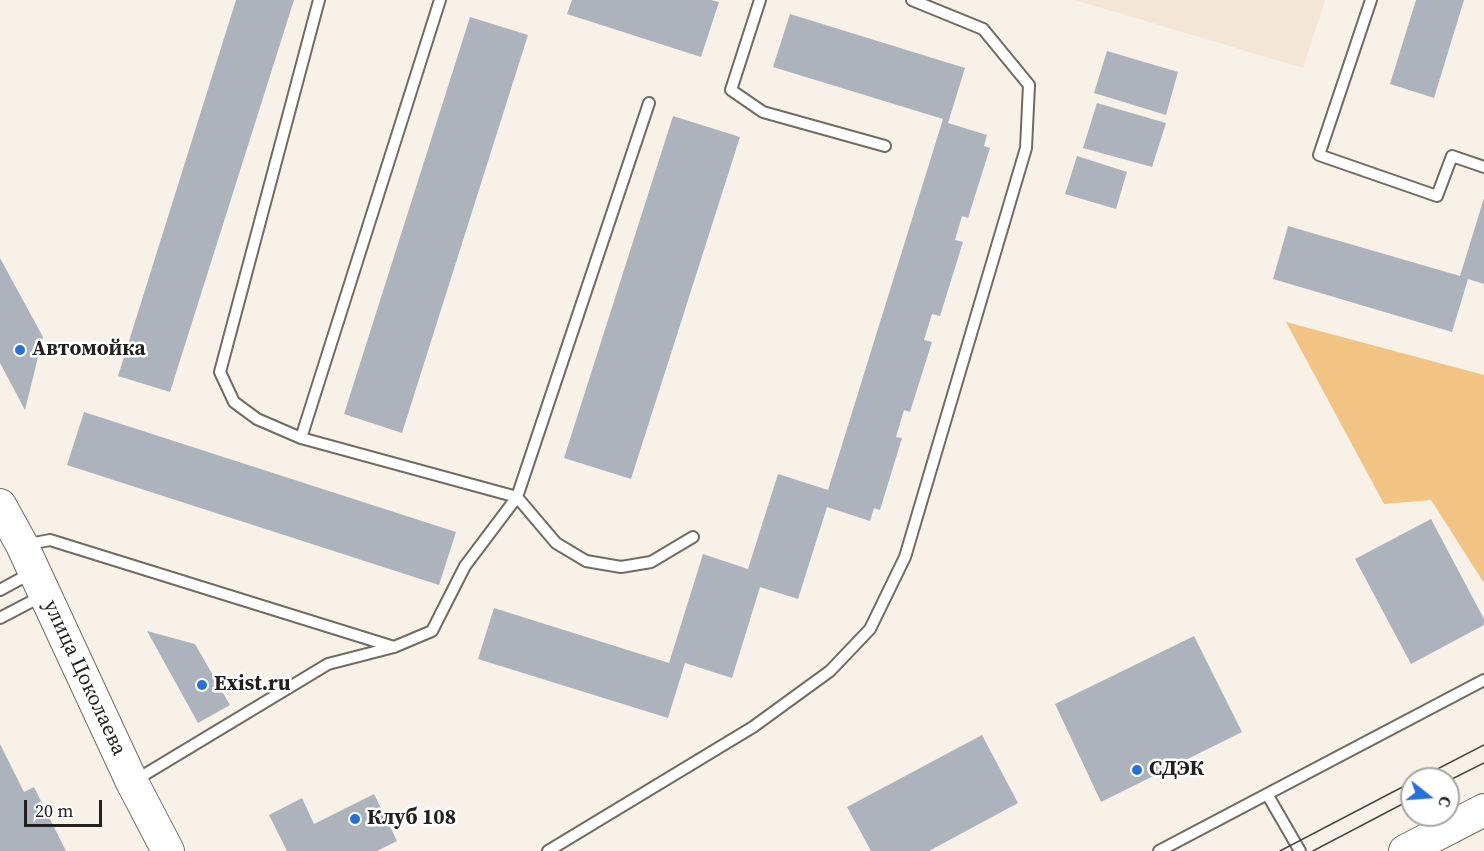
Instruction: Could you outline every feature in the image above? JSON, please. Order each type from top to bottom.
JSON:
[{"type":"street","name":"улица Цоколаева","points":[[0,505],[34,570],[132,782],[168,851]]},
{"type":"street","points":[[1405,851],[1484,810]]},
{"type":"lane","points":[[319,0],[220,372],[234,402],[257,419],[301,438],[517,497],[556,543],[585,561],[621,567],[651,562],[693,537]]},
{"type":"lane","points":[[301,438],[440,0]]},
{"type":"lane","points":[[760,0],[731,90],[763,112],[885,146]]},
{"type":"lane","points":[[548,851],[753,728],[830,671],[870,629],[905,557],[1026,148],[1029,85],[982,29],[912,0]]},
{"type":"lane","points":[[1371,0],[1319,155],[1437,196],[1452,156],[1484,167]]},
{"type":"lane","points":[[132,782],[328,664],[394,647],[432,631],[465,566],[517,497],[649,103]]},
{"type":"lane","points":[[0,618],[34,570],[50,540],[394,647]]},
{"type":"lane","points":[[0,590],[34,570]]},
{"type":"lane","points":[[1159,851],[1484,680]]},
{"type":"lane","points":[[1267,794],[1300,851]]},
{"type":"shaded area","points":[[1075,0],[1325,0],[1303,68]]},
{"type":"shaded area","points":[[1286,322],[1484,375],[1484,583],[1431,500],[1384,504]]},
{"type":"building","points":[[236,0],[294,0],[170,392],[118,376]]},
{"type":"building","points":[[572,0],[711,0],[719,2],[701,57],[567,14]]},
{"type":"building","points":[[1416,0],[1464,0],[1434,98],[1390,84]]},
{"type":"building","points":[[790,14],[965,68],[948,123],[987,135],[984,146],[990,148],[968,218],[962,216],[955,240],[963,242],[940,316],[932,314],[924,340],[932,342],[910,412],[904,410],[896,437],[902,438],[880,510],[874,508],[870,521],[827,507],[798,599],[760,587],[732,678],[685,663],[668,718],[478,659],[494,608],[669,663],[703,554],[748,569],[778,474],[828,490],[943,119],[773,67]]},
{"type":"building","points":[[470,17],[528,35],[402,433],[344,414]]},
{"type":"building","points":[[1107,51],[1178,72],[1166,115],[1094,93]]},
{"type":"building","points":[[1097,103],[1166,123],[1152,167],[1083,148]]},
{"type":"building","points":[[673,116],[740,137],[631,479],[564,458]]},
{"type":"building","points":[[1077,156],[1127,172],[1116,209],[1065,194]]},
{"type":"building","points":[[1484,198],[1484,284],[1468,279],[1452,332],[1273,279],[1288,226],[1460,276]]},
{"type":"building","name":"Автомойка","points":[[0,258],[43,337],[25,410],[0,363]]},
{"type":"building","points":[[84,412],[456,532],[439,585],[67,465]]},
{"type":"building","points":[[1431,519],[1484,619],[1484,625],[1411,664],[1355,559]]},
{"type":"building","points":[[147,631],[195,644],[230,705],[198,723]]},
{"type":"building","points":[[1194,636],[1242,732],[1101,802],[1055,704]]},
{"type":"building","points":[[982,735],[1018,803],[929,851],[871,851],[847,807]]},
{"type":"building","points":[[0,744],[24,792],[34,787],[66,851],[0,851]]},
{"type":"building","name":"Клуб 108","points":[[374,794],[397,841],[377,851],[287,851],[269,815],[302,798],[314,824]]},
{"type":"tram line","points":[[1441,767],[1484,745]]},
{"type":"tram line","points":[[1460,775],[1484,763]]},
{"type":"tram line","points":[[1280,851],[1400,788]]},
{"type":"tram line","points":[[1313,851],[1400,805]]},
{"type":"place","name":"Автомойка","points":[[20,350]]},
{"type":"place","name":"Exist.ru","points":[[202,685]]},
{"type":"place","name":"СДЭК","points":[[1137,770]]},
{"type":"place","name":"Клуб 108","points":[[355,819]]}]
